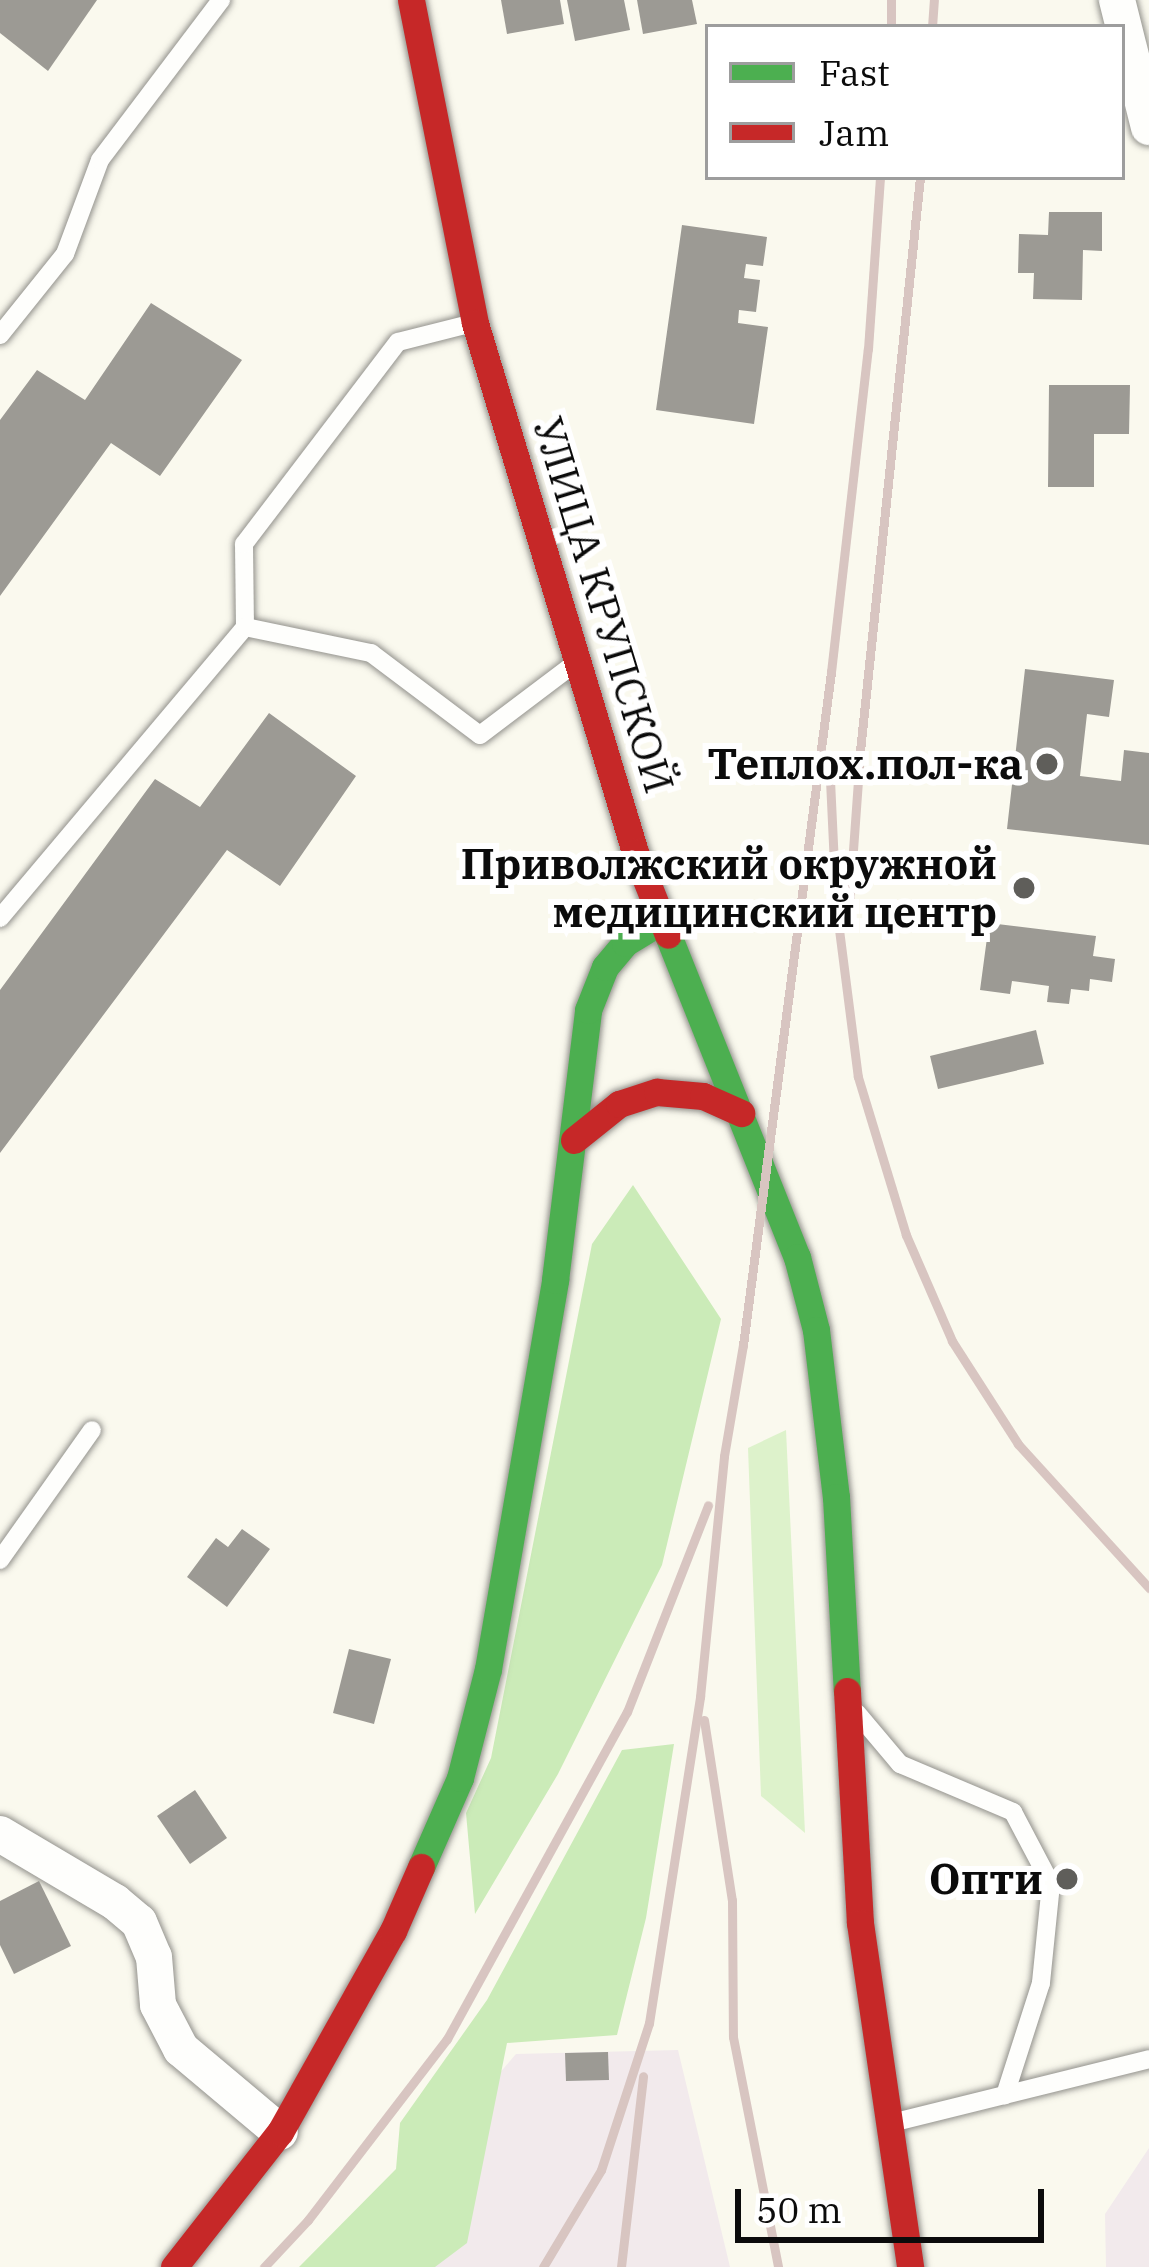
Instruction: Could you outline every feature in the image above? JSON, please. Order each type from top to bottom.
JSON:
[{"type":"main road","name":"УЛИЦА КРУПСКОЙ","points":[[411,0],[475,323],[577,662],[661,921],[797,1257],[811,1311],[836,1497],[860,1923],[910,2267]]},
{"type":"main road","points":[[174,2267],[280,2132],[419,1879],[460,1778],[488,1670],[574,1140],[584,1034],[596,988],[625,943],[661,921]]},
{"type":"main road","points":[[574,1140],[620,1104],[657,1092],[703,1096],[741,1113]]},
{"type":"street","points":[[1125,32],[1149,127]]},
{"type":"street","points":[[0,1834],[115,1902],[139,1922],[154,1957],[158,2006],[181,2049],[280,2132]]},
{"type":"lane","points":[[0,335],[64,254],[100,160],[221,0]]},
{"type":"lane","points":[[0,918],[245,627],[244,544],[398,342],[475,323]]},
{"type":"lane","points":[[245,627],[371,653],[480,735],[577,662]]},
{"type":"lane","points":[[0,1560],[92,1430]]},
{"type":"lane","points":[[850,1705],[900,1764],[1012,1812],[1052,1884],[1041,1983],[1005,2095]]},
{"type":"lane","points":[[887,2124],[1149,2059]]},
{"type":"shaded area","points":[[678,2050],[730,2267],[333,2267],[516,2054]]},
{"type":"shaded area","points":[[1149,2148],[1149,2267],[1106,2267],[1105,2214]]},
{"type":"green space","points":[[633,1185],[721,1319],[662,1565],[558,1774],[475,1914],[466,1813],[491,1758],[592,1244]]},
{"type":"green space","points":[[786,1430],[805,1833],[761,1796],[748,1448]]},
{"type":"green space","points":[[674,1744],[646,1918],[617,2035],[507,2043],[467,2243],[435,2267],[299,2267],[396,2169],[400,2123],[487,2000],[622,1750]]},
{"type":"building","points":[[0,0],[97,0],[48,71],[0,33]]},
{"type":"building","points":[[501,0],[560,0],[564,24],[507,34]]},
{"type":"building","points":[[567,0],[624,0],[630,30],[575,41]]},
{"type":"building","points":[[637,0],[692,0],[697,24],[643,34]]},
{"type":"building","points":[[1049,212],[1102,212],[1102,251],[1083,250],[1082,300],[1033,299],[1034,273],[1018,273],[1019,234],[1048,235]]},
{"type":"building","points":[[682,225],[767,237],[763,266],[746,264],[744,278],[760,280],[756,312],[739,310],[738,323],[768,327],[754,424],[656,410]]},
{"type":"building","points":[[151,303],[242,360],[160,476],[111,443],[0,596],[0,420],[37,370],[85,400]]},
{"type":"building","points":[[1049,385],[1130,385],[1129,434],[1094,434],[1094,487],[1048,487]]},
{"type":"building","name":"Теплох.пол-ка","points":[[1025,669],[1114,680],[1109,717],[1087,714],[1080,776],[1121,781],[1124,750],[1149,753],[1149,845],[1007,829]]},
{"type":"building","points":[[269,713],[356,776],[280,886],[227,850],[0,1153],[0,990],[155,779],[200,807]]},
{"type":"building","points":[[989,923],[1096,936],[1093,956],[1115,959],[1112,982],[1090,979],[1089,991],[1071,989],[1069,1004],[1047,1002],[1049,986],[1012,981],[1010,994],[980,990]]},
{"type":"building","points":[[1036,1030],[1044,1064],[938,1089],[930,1056]]},
{"type":"building","points":[[242,1529],[270,1549],[227,1607],[187,1577],[216,1538],[228,1547]]},
{"type":"building","points":[[349,1649],[391,1659],[374,1724],[333,1713]]},
{"type":"building","points":[[195,1790],[227,1838],[190,1864],[157,1816]]},
{"type":"building","points":[[39,1881],[71,1946],[14,1974],[0,1945],[0,1901]]},
{"type":"building","points":[[608,2052],[609,2080],[566,2081],[565,2053]]},
{"type":"railway","points":[[891,0],[891,24]]},
{"type":"railway","points":[[932,24],[934,0]]},
{"type":"railway","points":[[543,2267],[601,2170],[649,2023],[700,1697],[724,1456],[743,1345],[831,672],[868,349],[880,180]]},
{"type":"railway","points":[[849,906],[860,751],[920,180]]},
{"type":"railway","points":[[830,780],[836,906],[858,1077],[906,1235],[952,1341],[1018,1444],[1149,1588]]},
{"type":"railway","points":[[264,2267],[308,2220],[447,2039],[627,1712],[708,1505]]},
{"type":"railway","points":[[704,1720],[732,1900],[733,2037],[778,2267]]},
{"type":"railway","points":[[621,2267],[643,2076]]},
{"type":"traffic: fast","points":[[421,1867],[460,1778],[488,1669],[555,1280],[588,1010],[605,967],[625,943],[661,921]]},
{"type":"traffic: fast","points":[[668,935],[797,1257],[816,1330],[836,1497],[847,1691]]},
{"type":"traffic: jam","points":[[411,0],[475,323],[635,852],[668,935]]},
{"type":"traffic: jam","points":[[574,1140],[619,1104],[657,1092],[703,1096],[741,1113]]},
{"type":"traffic: jam","points":[[847,1691],[860,1923],[910,2267]]},
{"type":"traffic: jam","points":[[174,2267],[280,2132],[393,1931],[421,1867]]},
{"type":"place","name":"Теплох.пол-ка","points":[[1047,764]]},
{"type":"place","name":"Приволжский окружной медицинский центр","points":[[1024,888]]},
{"type":"place","name":"Опти","points":[[1067,1879]]}]
